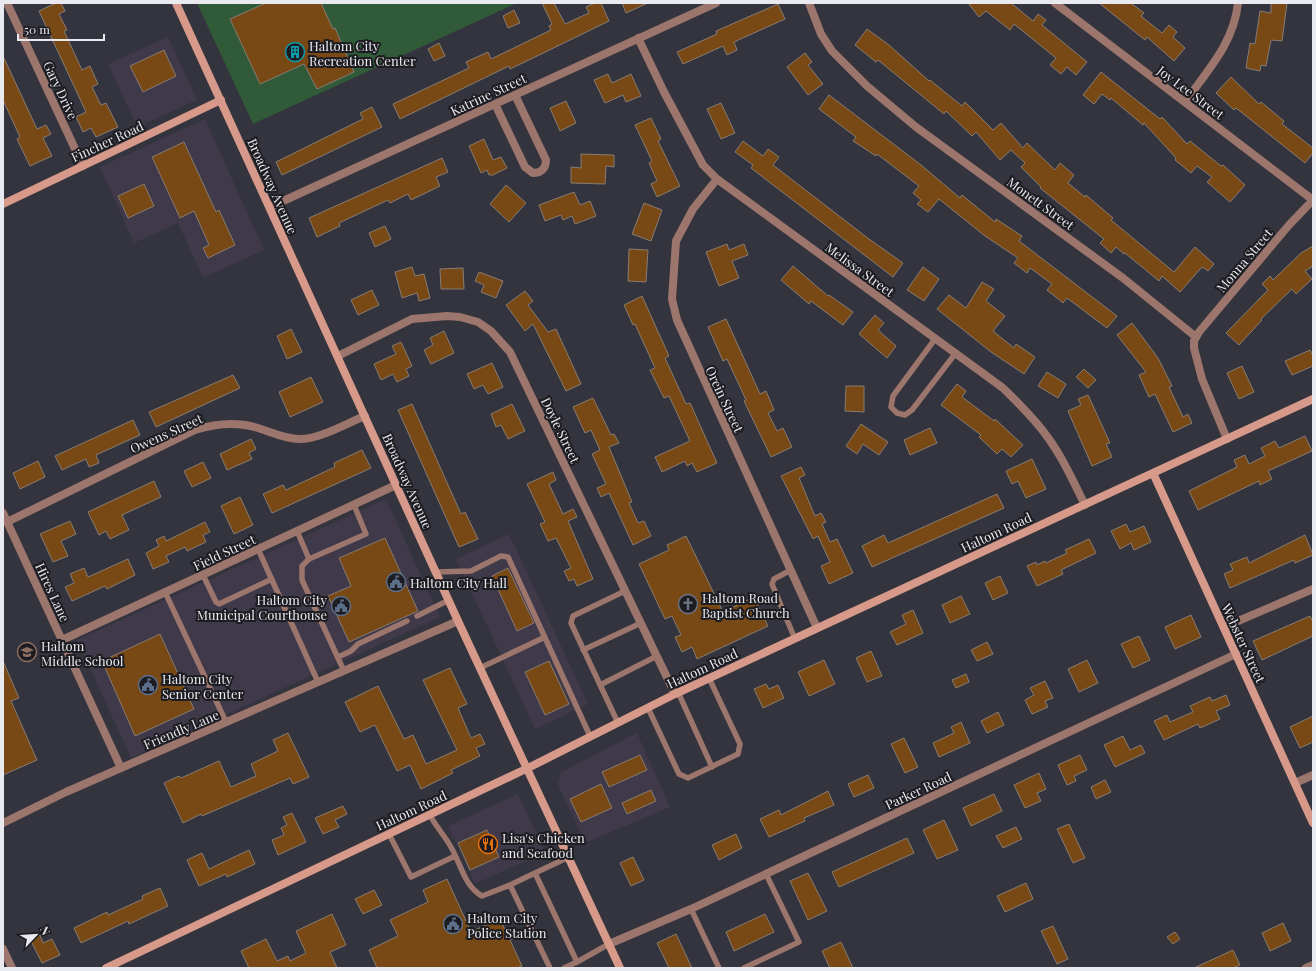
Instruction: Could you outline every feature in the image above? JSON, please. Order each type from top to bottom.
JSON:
[{"type":"main road","name":"Broadway Avenue","points":[[176,3],[458,621],[528,768],[620,968]]},
{"type":"main road","name":"Fincher Road","points":[[3,204],[221,100]]},
{"type":"main road","name":"Haltom Road","points":[[106,968],[528,768],[677,693],[1313,399]]},
{"type":"main road","name":"Webster Street","points":[[1154,473],[1313,823]]},
{"type":"street","name":"Gary Drive","points":[[7,3],[83,166]]},
{"type":"street","name":"Katrine Street","points":[[270,207],[716,3]]},
{"type":"street","name":"Monett Street","points":[[809,3],[821,34],[832,51],[867,86],[916,127],[1124,278],[1196,337]]},
{"type":"street","name":"Joy Lee Street","points":[[1055,3],[1313,200]]},
{"type":"street","points":[[1184,102],[1224,50],[1232,29],[1238,3]]},
{"type":"street","name":"Melissa Street","points":[[638,38],[664,92],[704,165],[717,178],[1003,388],[1029,414],[1047,435],[1067,468],[1085,505]]},
{"type":"street","points":[[494,104],[525,167],[533,173],[540,172],[545,167],[546,160],[515,95]]},
{"type":"street","name":"Orein Street","points":[[717,178],[693,209],[676,241],[672,299],[677,320],[686,344],[817,628]]},
{"type":"street","name":"Monna Street","points":[[1196,337],[1290,225],[1313,200]]},
{"type":"street","name":"Doyle Street","points":[[338,356],[412,319],[460,317],[478,322],[491,331],[510,352],[625,591],[677,693]]},
{"type":"street","points":[[1196,337],[1194,348],[1202,380],[1227,439]]},
{"type":"street","name":"Owens Street","points":[[5,523],[195,430],[217,424],[234,424],[258,428],[286,437],[299,439],[312,437],[365,416]]},
{"type":"street","name":"Field Street","points":[[62,640],[396,485]]},
{"type":"street","name":"Hires Lane","points":[[3,513],[5,523],[62,640],[121,768]]},
{"type":"street","points":[[1224,627],[1313,589]]},
{"type":"street","name":"Friendly Lane","points":[[3,823],[66,792],[458,621]]},
{"type":"street","name":"Parker Road","points":[[609,944],[691,909],[1236,654]]},
{"type":"street","points":[[1295,783],[1313,776]]},
{"type":"street","points":[[3,949],[12,968]]},
{"type":"street","points":[[1306,968],[1313,965]]},
{"type":"lane","points":[[935,339],[893,396],[892,407],[897,413],[905,415],[912,410],[955,354]]},
{"type":"lane","points":[[344,671],[302,580],[302,566],[309,559],[366,534],[354,505]]},
{"type":"lane","points":[[297,531],[309,559]]},
{"type":"lane","points":[[258,549],[318,682]]},
{"type":"lane","points":[[436,572],[471,570],[501,556],[508,557],[590,736]]},
{"type":"lane","points":[[791,570],[774,579],[772,584],[795,639]]},
{"type":"lane","points":[[203,575],[216,602],[219,604],[272,579]]},
{"type":"lane","points":[[618,723],[571,623],[573,616],[625,591]]},
{"type":"lane","points":[[165,592],[226,722]]},
{"type":"lane","points":[[417,616],[449,600]]},
{"type":"lane","points":[[338,657],[351,651],[358,644],[407,621]]},
{"type":"lane","points":[[583,650],[641,623]]},
{"type":"lane","points":[[480,668],[545,637]]},
{"type":"lane","points":[[600,685],[657,656]]},
{"type":"lane","points":[[648,708],[679,774],[688,778],[712,767],[738,754],[740,744],[709,678]]},
{"type":"lane","points":[[677,693],[712,767]]},
{"type":"lane","points":[[430,815],[455,856],[470,886],[475,892],[482,896],[491,894],[569,857]]},
{"type":"lane","points":[[389,834],[411,877],[455,856]]},
{"type":"lane","points":[[535,873],[577,962]]},
{"type":"lane","points":[[744,968],[798,942],[766,874]]},
{"type":"lane","points":[[510,885],[550,968]]},
{"type":"lane","points":[[691,909],[719,968]]},
{"type":"lane","points":[[564,968],[609,944]]},
{"type":"shaded area","points":[[168,37],[197,100],[137,127],[108,64]]},
{"type":"shaded area","points":[[205,119],[264,250],[203,278],[178,223],[134,243],[100,167]]},
{"type":"shaded area","points":[[386,499],[440,617],[131,758],[77,640]]},
{"type":"shaded area","points":[[509,534],[588,704],[535,729],[456,559]]},
{"type":"shaded area","points":[[637,733],[670,807],[585,843],[558,785],[561,772]]},
{"type":"shaded area","points":[[518,794],[545,852],[475,884],[448,826]]},
{"type":"green space","points":[[197,3],[517,3],[253,124]]},
{"type":"building","points":[[56,3],[61,3],[65,11],[59,14],[67,30],[64,31],[82,70],[90,66],[98,84],[92,87],[101,105],[106,103],[118,127],[96,137],[91,128],[83,132],[76,117],[86,112],[39,11]]},
{"type":"building","name":"Haltom City Recreation Center","points":[[266,3],[321,3],[333,29],[335,28],[354,72],[317,89],[304,64],[260,84],[230,19]]},
{"type":"building","points":[[542,3],[554,3],[565,24],[589,13],[586,7],[595,3],[601,3],[609,21],[510,69],[509,66],[400,119],[393,104],[469,68],[466,62],[488,52],[491,59],[551,30],[549,26],[552,24]]},
{"type":"building","points":[[622,3],[648,3],[626,13]]},
{"type":"building","points":[[968,3],[1011,3],[1033,21],[1038,14],[1046,20],[1042,25],[1087,62],[1076,75],[1067,67],[1061,74],[1050,65],[1056,58],[1014,24],[1010,30],[986,11],[979,17]]},
{"type":"building","points":[[1099,3],[1131,3],[1144,13],[1141,16],[1162,33],[1169,25],[1177,32],[1173,37],[1185,48],[1174,61],[1147,37],[1145,40]]},
{"type":"building","points":[[1271,3],[1287,3],[1282,41],[1271,40],[1266,66],[1261,65],[1260,71],[1246,68],[1250,43],[1255,44],[1260,11],[1271,13]]},
{"type":"building","points":[[778,4],[785,19],[734,42],[737,50],[727,55],[723,46],[683,64],[677,52],[717,34],[716,31]]},
{"type":"building","points":[[514,10],[520,23],[508,28],[503,16]]},
{"type":"building","points":[[867,29],[889,45],[929,81],[930,80],[962,106],[965,102],[993,130],[1001,123],[1023,148],[1027,143],[1055,170],[1060,163],[1074,175],[1068,183],[1085,197],[1086,195],[1113,218],[1111,220],[1174,272],[1195,247],[1214,264],[1208,271],[1202,267],[1180,292],[1162,276],[1159,281],[1116,247],[1111,253],[1100,243],[1104,239],[1040,188],[1041,187],[1021,167],[1025,163],[1011,150],[1000,160],[976,132],[972,136],[946,111],[944,114],[878,60],[876,62],[855,45]]},
{"type":"building","points":[[439,43],[445,56],[434,61],[428,49]]},
{"type":"building","points":[[164,50],[176,76],[143,92],[130,66]]},
{"type":"building","points":[[805,53],[812,62],[808,65],[823,84],[808,95],[787,67]]},
{"type":"building","points":[[3,56],[37,129],[46,125],[51,134],[43,138],[52,156],[30,166],[17,139],[20,137],[3,100]]},
{"type":"building","points":[[1101,72],[1160,119],[1162,117],[1187,144],[1190,141],[1221,166],[1223,165],[1245,185],[1230,202],[1207,182],[1212,177],[1197,166],[1191,173],[1175,160],[1176,158],[1144,123],[1143,125],[1111,98],[1110,100],[1102,94],[1094,104],[1083,95]]},
{"type":"building","points":[[608,74],[612,83],[631,74],[641,96],[626,102],[623,95],[605,103],[594,80]]},
{"type":"building","points":[[1231,77],[1259,104],[1261,102],[1284,121],[1282,124],[1313,148],[1313,153],[1305,163],[1236,108],[1234,110],[1216,93]]},
{"type":"building","points":[[829,95],[921,165],[960,198],[962,195],[995,222],[996,219],[1022,236],[1019,241],[1117,316],[1107,328],[1067,298],[1063,303],[1047,290],[1052,284],[1030,268],[1027,273],[1014,263],[1018,258],[985,236],[939,199],[928,212],[917,204],[921,200],[913,193],[919,186],[877,154],[876,156],[853,141],[856,137],[819,109]]},
{"type":"building","points":[[566,101],[576,123],[560,131],[550,108]]},
{"type":"building","points":[[721,103],[735,133],[721,139],[707,109]]},
{"type":"building","points":[[372,107],[382,127],[282,175],[276,162],[363,119],[360,113]]},
{"type":"building","points":[[651,118],[661,139],[658,141],[680,186],[657,197],[651,184],[657,181],[649,163],[652,161],[635,125]]},
{"type":"building","points":[[484,139],[493,160],[501,157],[507,168],[493,175],[489,175],[487,170],[481,173],[469,146]]},
{"type":"building","points":[[743,141],[763,156],[768,149],[779,157],[773,165],[869,239],[903,263],[893,277],[751,168],[753,165],[735,152]]},
{"type":"building","points":[[184,142],[216,212],[219,210],[235,245],[208,258],[203,248],[209,245],[194,211],[180,218],[152,157]]},
{"type":"building","points":[[581,154],[614,155],[614,167],[606,166],[605,184],[571,183],[571,167],[581,168]]},
{"type":"building","points":[[442,158],[448,172],[436,177],[440,186],[411,200],[408,194],[390,203],[388,200],[339,223],[340,226],[317,237],[309,218]]},
{"type":"building","points":[[144,184],[154,206],[128,218],[118,196]]},
{"type":"building","points":[[506,185],[526,203],[509,222],[490,204]]},
{"type":"building","points":[[574,192],[580,205],[590,201],[596,216],[575,224],[572,216],[563,220],[561,215],[545,221],[539,205]]},
{"type":"building","points":[[644,203],[662,210],[651,241],[632,234]]},
{"type":"building","points":[[385,226],[391,239],[375,247],[369,233]]},
{"type":"building","points":[[727,244],[729,250],[744,244],[748,255],[732,261],[739,278],[719,286],[706,252]]},
{"type":"building","points":[[1313,246],[1313,266],[1305,271],[1312,279],[1296,294],[1292,289],[1261,319],[1262,320],[1239,345],[1226,333],[1268,290],[1262,284],[1270,276],[1273,280],[1301,253]]},
{"type":"building","points":[[629,249],[648,250],[646,282],[628,281]]},
{"type":"building","points":[[793,266],[828,296],[829,295],[853,312],[843,325],[811,301],[809,304],[781,280]]},
{"type":"building","points":[[412,267],[415,276],[424,274],[430,298],[419,301],[417,293],[402,298],[395,272]]},
{"type":"building","points":[[923,267],[939,279],[924,301],[907,290]]},
{"type":"building","points":[[463,268],[464,289],[441,289],[440,269]]},
{"type":"building","points":[[479,272],[503,281],[496,298],[481,292],[484,285],[475,281]]},
{"type":"building","points":[[982,282],[994,289],[986,301],[1005,316],[993,331],[1014,348],[1016,344],[1035,357],[1024,374],[991,352],[937,309],[949,295],[966,308]]},
{"type":"building","points":[[372,290],[379,305],[358,315],[351,300]]},
{"type":"building","points":[[525,291],[533,301],[528,305],[548,332],[556,329],[581,384],[566,391],[533,324],[525,331],[506,305]]},
{"type":"building","points":[[642,296],[669,356],[665,358],[686,404],[690,403],[717,463],[697,472],[692,463],[687,466],[685,461],[662,472],[655,457],[690,441],[669,396],[664,398],[650,370],[655,368],[635,324],[633,325],[624,305]]},
{"type":"building","points":[[875,315],[884,323],[878,330],[896,346],[887,358],[859,334]]},
{"type":"building","points":[[726,319],[760,394],[766,391],[774,410],[768,413],[777,431],[783,428],[792,447],[771,457],[744,401],[746,400],[727,359],[723,361],[708,327]]},
{"type":"building","points":[[1132,323],[1158,358],[1172,386],[1169,387],[1183,417],[1188,414],[1192,423],[1173,432],[1155,394],[1149,397],[1139,375],[1146,372],[1117,335]]},
{"type":"building","points":[[291,329],[302,352],[287,359],[277,336]]},
{"type":"building","points":[[444,331],[454,353],[431,364],[424,350],[433,345],[430,338]]},
{"type":"building","points":[[401,342],[412,366],[406,369],[409,376],[397,382],[393,374],[381,380],[374,364],[396,354],[392,346]]},
{"type":"building","points":[[1310,350],[1313,356],[1313,366],[1292,375],[1285,361]]},
{"type":"building","points":[[492,363],[503,387],[488,394],[483,385],[474,389],[467,374]]},
{"type":"building","points":[[1242,366],[1254,392],[1239,399],[1227,373]]},
{"type":"building","points":[[1084,369],[1096,380],[1088,388],[1076,377]]},
{"type":"building","points":[[1047,372],[1066,384],[1058,398],[1038,386]]},
{"type":"building","points":[[233,375],[240,388],[156,427],[149,412]]},
{"type":"building","points":[[311,377],[323,402],[290,417],[279,392]]},
{"type":"building","points":[[957,384],[966,391],[962,397],[994,421],[995,419],[1023,445],[1011,457],[1002,449],[997,454],[979,437],[981,435],[941,405]]},
{"type":"building","points":[[846,386],[864,386],[864,412],[845,411]]},
{"type":"building","points":[[1088,395],[1110,443],[1106,444],[1112,457],[1092,466],[1068,411],[1081,405],[1078,399]]},
{"type":"building","points":[[593,398],[611,435],[614,434],[619,443],[609,447],[632,502],[629,503],[638,523],[644,521],[651,536],[633,545],[609,493],[601,497],[597,488],[606,484],[592,454],[600,450],[591,430],[585,433],[573,407]]},
{"type":"building","points":[[412,404],[461,514],[465,512],[478,539],[459,547],[398,410]]},
{"type":"building","points":[[512,404],[525,431],[508,439],[501,425],[496,427],[491,414]]},
{"type":"building","points":[[133,420],[140,435],[96,455],[99,463],[89,467],[86,459],[62,470],[55,456]]},
{"type":"building","points":[[861,424],[888,442],[879,455],[863,444],[857,454],[846,446]]},
{"type":"building","points":[[930,428],[937,443],[910,455],[904,440]]},
{"type":"building","points":[[1305,436],[1312,451],[1268,471],[1272,479],[1260,485],[1259,481],[1198,510],[1189,491],[1237,467],[1234,460],[1245,455],[1249,464],[1265,456],[1261,448],[1275,441],[1279,448]]},
{"type":"building","points":[[251,439],[256,449],[249,453],[252,459],[227,470],[220,454]]},
{"type":"building","points":[[362,450],[371,468],[272,513],[263,494],[283,485],[286,490],[335,467],[334,463]]},
{"type":"building","points":[[1032,459],[1046,489],[1026,498],[1018,481],[1012,484],[1006,471]]},
{"type":"building","points":[[38,461],[45,477],[20,489],[13,473]]},
{"type":"building","points":[[203,462],[211,478],[192,487],[184,471]]},
{"type":"building","points":[[801,467],[805,475],[799,478],[815,516],[821,513],[826,522],[822,524],[830,542],[837,539],[853,573],[829,584],[821,566],[830,562],[818,536],[813,539],[781,476]]},
{"type":"building","points":[[553,472],[556,480],[549,484],[563,514],[573,509],[577,517],[568,521],[593,579],[577,586],[574,579],[569,581],[564,571],[571,568],[556,538],[548,541],[540,524],[545,522],[527,484]]},
{"type":"building","points":[[154,481],[161,497],[122,515],[129,530],[110,539],[106,531],[99,535],[88,512]]},
{"type":"building","points":[[997,494],[1004,508],[872,567],[862,546],[884,535],[888,543]]},
{"type":"building","points":[[240,497],[253,525],[234,534],[221,506]]},
{"type":"building","points":[[70,521],[76,534],[61,541],[68,556],[53,562],[40,534]]},
{"type":"building","points":[[205,522],[210,532],[203,535],[206,542],[187,551],[185,547],[166,556],[169,562],[153,569],[146,553],[159,546],[156,540],[164,536],[166,541]]},
{"type":"building","points":[[1126,524],[1130,532],[1144,526],[1151,542],[1134,550],[1131,543],[1120,549],[1111,531]]},
{"type":"building","points":[[1305,535],[1313,555],[1295,563],[1294,560],[1230,588],[1224,574],[1233,570],[1230,564],[1247,557],[1249,563]]},
{"type":"building","name":"Haltom Road Baptist Church","points":[[686,536],[723,612],[754,597],[768,626],[697,659],[692,647],[682,652],[675,637],[681,635],[672,616],[665,619],[639,564],[669,550],[667,545]]},
{"type":"building","points":[[385,538],[418,611],[349,642],[328,596],[351,586],[339,558]]},
{"type":"building","points":[[1089,539],[1096,553],[1061,570],[1063,574],[1037,586],[1027,566],[1036,562],[1037,565],[1045,561],[1046,563],[1067,553],[1065,550]]},
{"type":"building","points":[[128,559],[135,575],[107,589],[105,586],[72,601],[65,587],[74,583],[70,574],[84,568],[88,577]]},
{"type":"building","points":[[508,568],[534,623],[517,631],[492,576]]},
{"type":"building","points":[[1000,576],[1008,593],[993,600],[985,583]]},
{"type":"building","points":[[961,596],[970,614],[950,623],[942,605]]},
{"type":"building","points":[[913,610],[923,633],[897,645],[890,632],[906,624],[902,615]]},
{"type":"building","points":[[1191,615],[1201,637],[1175,649],[1165,627]]},
{"type":"building","points":[[1310,616],[1313,622],[1313,636],[1262,660],[1253,641]]},
{"type":"building","name":"Haltom City Senior Center","points":[[160,634],[194,709],[135,736],[102,661]]},
{"type":"building","points":[[1139,636],[1150,660],[1133,668],[1121,644]]},
{"type":"building","points":[[987,642],[993,654],[977,661],[971,650]]},
{"type":"building","points":[[871,651],[882,676],[867,682],[856,658]]},
{"type":"building","points":[[824,660],[835,684],[809,696],[798,672]]},
{"type":"building","points":[[1087,660],[1098,683],[1079,692],[1068,669]]},
{"type":"building","points":[[3,661],[19,698],[11,701],[37,760],[3,775]]},
{"type":"building","points":[[549,661],[569,704],[545,715],[525,672]]},
{"type":"building","points":[[450,668],[467,704],[458,708],[471,738],[480,734],[485,744],[476,748],[480,756],[451,770],[453,773],[421,789],[410,765],[397,771],[375,725],[360,732],[345,702],[378,686],[404,739],[413,735],[426,764],[457,750],[423,680]]},
{"type":"building","points":[[966,674],[969,682],[956,688],[952,680]]},
{"type":"building","points":[[1045,681],[1053,698],[1045,701],[1048,707],[1032,714],[1025,700],[1034,695],[1030,688]]},
{"type":"building","points":[[766,684],[769,689],[778,685],[784,698],[763,708],[754,689]]},
{"type":"building","points":[[1226,695],[1230,705],[1216,711],[1220,719],[1200,728],[1198,724],[1164,740],[1154,721],[1167,715],[1170,722],[1193,712],[1190,706],[1210,697],[1212,701]]},
{"type":"building","points":[[998,712],[1004,725],[987,733],[981,721]]},
{"type":"building","points":[[1313,716],[1313,742],[1300,748],[1290,727]]},
{"type":"building","points":[[961,722],[970,743],[939,757],[933,743],[954,733],[951,727]]},
{"type":"building","points":[[288,733],[309,777],[293,784],[290,778],[202,816],[201,814],[183,823],[164,783],[179,776],[181,778],[219,761],[231,787],[256,776],[251,764],[278,751],[273,740]]},
{"type":"building","points":[[1123,736],[1130,750],[1141,745],[1145,753],[1115,767],[1104,745]]},
{"type":"building","points":[[904,738],[918,767],[905,773],[891,744]]},
{"type":"building","points":[[640,755],[647,770],[609,787],[602,772]]},
{"type":"building","points":[[1080,755],[1087,770],[1074,776],[1076,781],[1067,785],[1058,765]]},
{"type":"building","points":[[1039,773],[1046,789],[1037,793],[1041,801],[1025,808],[1014,785]]},
{"type":"building","points":[[868,775],[874,788],[854,797],[848,784]]},
{"type":"building","points":[[1105,780],[1111,792],[1096,799],[1091,787]]},
{"type":"building","points":[[601,784],[612,808],[581,822],[570,799]]},
{"type":"building","points":[[651,790],[656,801],[627,814],[622,803]]},
{"type":"building","points":[[828,791],[834,805],[804,818],[805,821],[769,837],[760,819],[779,810],[781,815]]},
{"type":"building","points":[[994,794],[1002,811],[971,826],[963,808]]},
{"type":"building","points":[[343,806],[347,814],[335,820],[339,827],[323,834],[315,818]]},
{"type":"building","points":[[292,813],[306,842],[278,855],[272,840],[284,835],[281,828],[287,825],[283,817]]},
{"type":"building","points":[[944,820],[958,850],[937,859],[923,830]]},
{"type":"building","points":[[1069,824],[1085,858],[1073,863],[1057,829]]},
{"type":"building","points":[[1016,827],[1022,839],[1003,848],[996,836]]},
{"type":"building","points":[[487,830],[499,857],[470,870],[458,843]]},
{"type":"building","points":[[736,834],[742,848],[719,860],[712,845]]},
{"type":"building","points":[[907,838],[914,853],[839,887],[832,872]]},
{"type":"building","points":[[249,850],[255,864],[227,877],[226,874],[199,886],[187,860],[202,853],[209,869]]},
{"type":"building","points":[[633,857],[644,880],[631,886],[620,863]]},
{"type":"building","points":[[808,873],[827,911],[808,920],[790,881]]},
{"type":"building","points":[[447,879],[471,932],[500,918],[506,932],[511,930],[515,938],[510,940],[522,966],[517,968],[377,968],[369,950],[398,936],[390,920],[428,902],[423,890]]},
{"type":"building","points":[[1026,883],[1033,899],[1005,912],[997,896]]},
{"type":"building","points":[[160,888],[168,906],[129,924],[128,921],[81,943],[74,928],[107,912],[108,915],[143,899],[142,896]]},
{"type":"building","points":[[374,890],[382,905],[363,914],[355,899]]},
{"type":"building","points":[[332,914],[346,945],[330,952],[337,968],[249,968],[241,951],[266,939],[277,961],[288,956],[290,961],[306,953],[296,931]]},
{"type":"building","points":[[765,914],[774,932],[734,951],[726,932]]},
{"type":"building","points":[[1283,923],[1291,941],[1270,951],[1262,933]]},
{"type":"building","points":[[1053,926],[1068,959],[1057,964],[1041,931]]},
{"type":"building","points":[[1175,932],[1180,939],[1173,944],[1167,937]]},
{"type":"building","points":[[676,934],[692,968],[669,968],[657,943]]},
{"type":"building","points":[[40,935],[43,943],[52,939],[60,955],[42,963],[30,939]]},
{"type":"building","points":[[841,942],[853,968],[830,968],[822,951]]},
{"type":"building","points":[[1233,950],[1240,965],[1233,968],[1194,968]]},
{"type":"place","name":"Haltom City Recreation Center","points":[[295,52]]},
{"type":"place","name":"Haltom City Hall","points":[[396,582]]},
{"type":"place","name":"Haltom Road Baptist Church","points":[[688,604]]},
{"type":"place","name":"Haltom City Municipal Courthouse","points":[[341,606]]},
{"type":"place","name":"Haltom Middle School","points":[[27,652]]},
{"type":"place","name":"Haltom City Senior Center","points":[[148,685]]},
{"type":"place","name":"Lisa's Chicken and Seafood","points":[[488,844]]},
{"type":"place","name":"Haltom City Police Station","points":[[453,924]]}]
